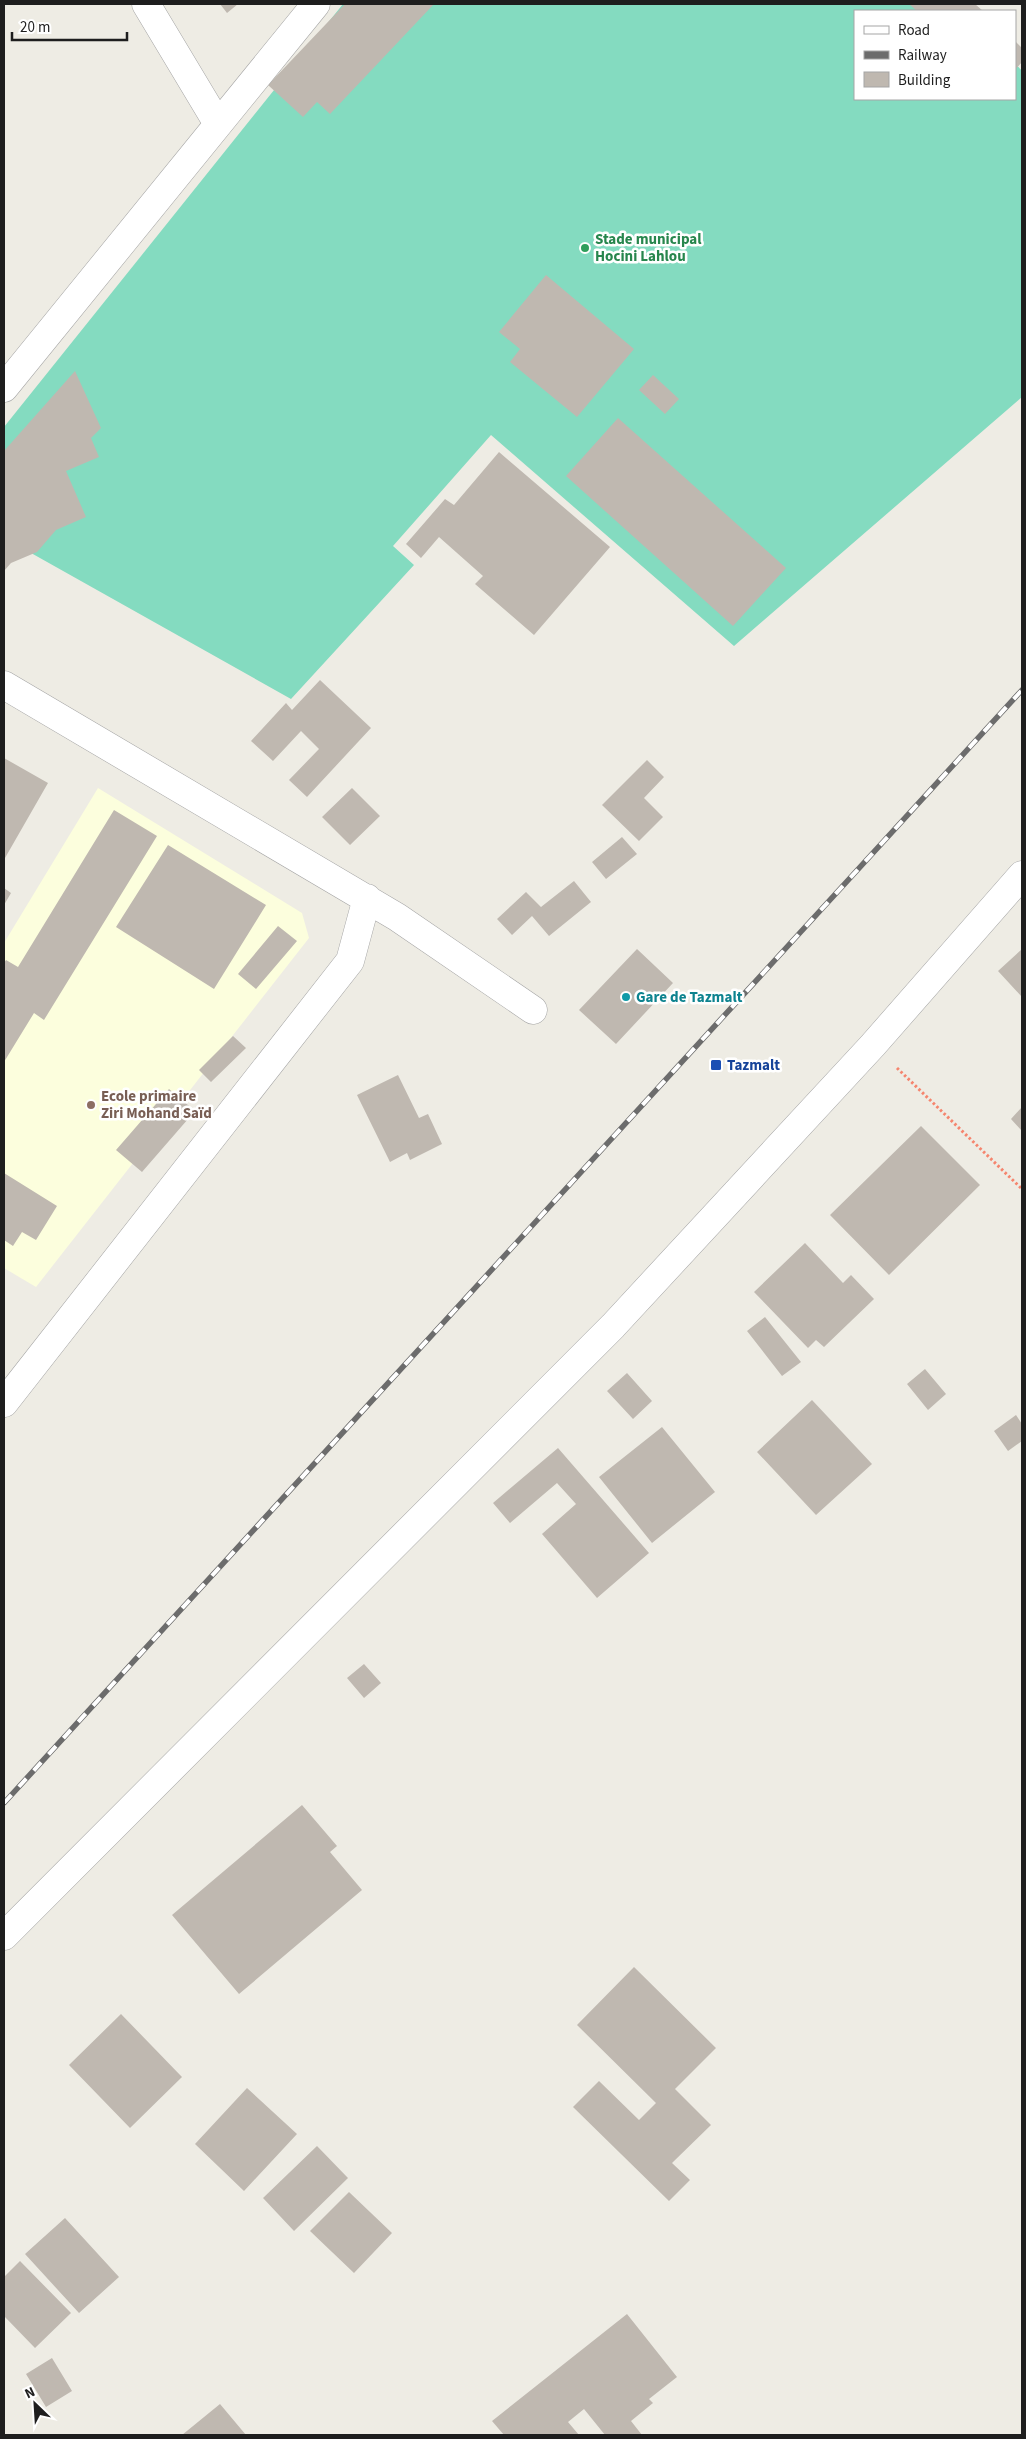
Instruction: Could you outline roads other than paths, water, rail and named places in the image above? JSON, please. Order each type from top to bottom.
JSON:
[{"type":"street","points":[[146,4],[218,124]]},
{"type":"street","points":[[4,388],[316,4]]},
{"type":"street","points":[[4,685],[367,898],[533,1010]]},
{"type":"street","points":[[4,1936],[613,1326],[873,1045],[1022,875]]},
{"type":"street","points":[[4,1402],[350,961],[367,898]]},
{"type":"railway","points":[[4,1803],[1022,690]]},
{"type":"place","name":"Stade municipal Hocini Lahlou","points":[[585,248]]},
{"type":"place","name":"Gare de Tazmalt","points":[[626,997]]},
{"type":"place","name":"Tazmalt","points":[[716,1065]]},
{"type":"place","name":"Ecole primaire Ziri Mohand Saïd","points":[[91,1105]]}]
